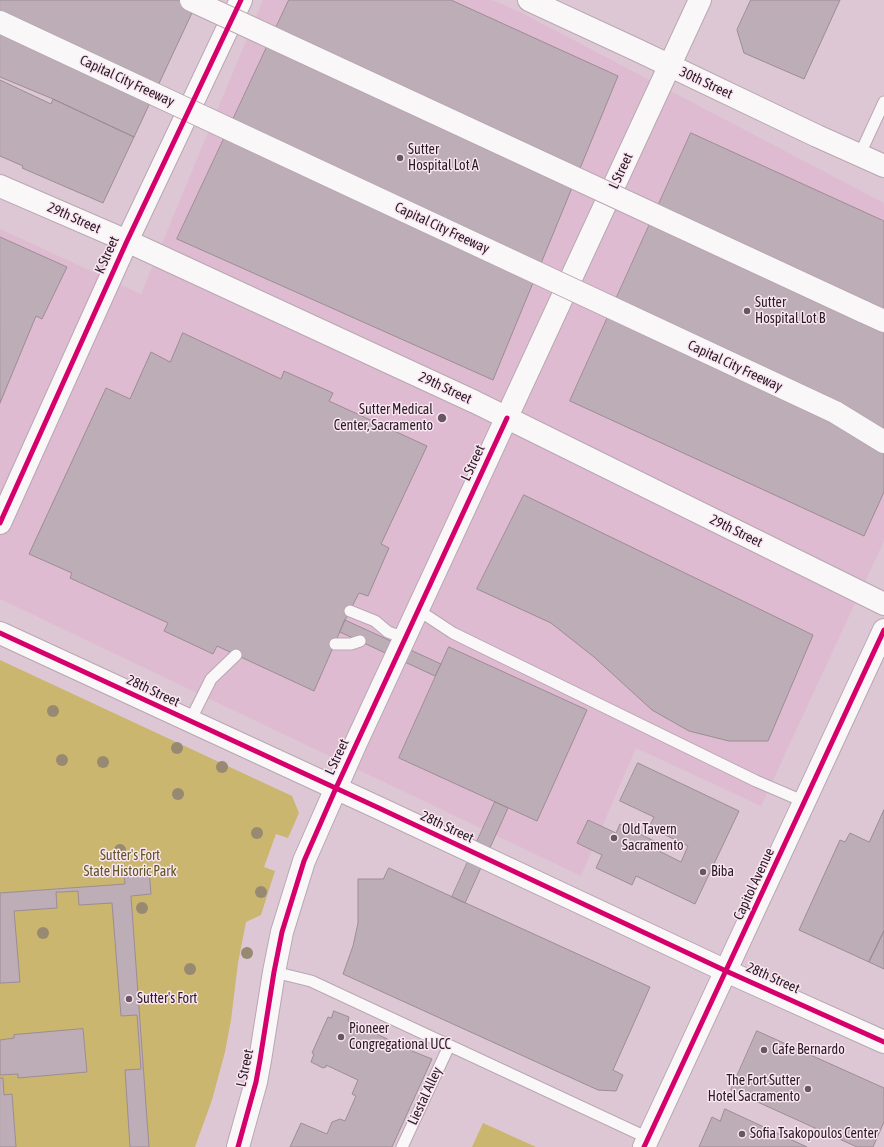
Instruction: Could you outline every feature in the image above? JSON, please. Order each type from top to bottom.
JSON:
[{"type":"main road","points":[[191,0],[884,320]]},
{"type":"main road","name":"K Street","points":[[0,523],[127,241],[241,0]]},
{"type":"main road","name":"30th Street","points":[[529,0],[817,136],[884,166]]},
{"type":"main road","name":"L Street","points":[[238,1147],[256,1082],[282,932],[304,861],[336,788],[390,635],[418,610],[700,0]]},
{"type":"main road","name":"Capital City Freeway","points":[[0,22],[884,435]]},
{"type":"main road","name":"29th Street","points":[[0,186],[127,241],[475,402],[884,604]]},
{"type":"main road","points":[[835,412],[884,442]]},
{"type":"main road","name":"Capitol Avenue","points":[[646,1142],[884,630]]},
{"type":"main road","name":"28th Street","points":[[0,633],[336,788],[726,971],[884,1042]]},
{"type":"lane","points":[[860,154],[884,102]]},
{"type":"lane","points":[[418,610],[453,634],[756,781],[805,802]]},
{"type":"lane","points":[[350,611],[375,621],[390,635]]},
{"type":"lane","points":[[335,644],[351,644],[360,641]]},
{"type":"lane","points":[[190,721],[211,679],[236,654]]},
{"type":"lane","points":[[274,972],[311,981],[646,1142]]},
{"type":"lane","name":"Liestal Alley","points":[[402,1147],[449,1046]]},
{"type":"shaded area","name":"Sutter Medical Center, Sacramento","points":[[263,0],[492,0],[520,12],[884,203],[884,541],[761,806],[636,748],[581,876],[0,599],[0,229],[141,294]]},
{"type":"green space","name":"Sutter's Fort State Historic Park","points":[[0,660],[292,796],[299,813],[288,838],[276,834],[264,867],[275,871],[261,915],[246,922],[238,963],[231,1020],[225,1052],[212,1100],[195,1147],[0,1147]]},
{"type":"green space","points":[[483,1123],[536,1147],[472,1147]]},
{"type":"building","points":[[0,0],[198,0],[134,137],[53,99],[0,77]]},
{"type":"building","name":"Sutter Hospital Lot A","points":[[289,0],[451,0],[618,76],[493,380],[177,239]]},
{"type":"building","points":[[751,0],[840,0],[804,79],[744,53],[737,30]]},
{"type":"building","points":[[0,80],[51,104],[53,99],[134,137],[103,203],[22,168],[23,166],[0,156]]},
{"type":"building","name":"Sutter Hospital Lot B","points":[[691,133],[884,221],[884,492],[864,536],[570,401]]},
{"type":"building","points":[[0,237],[67,267],[42,319],[36,316],[0,403]]},
{"type":"building","points":[[183,333],[281,379],[284,371],[333,393],[329,401],[427,446],[381,544],[389,548],[368,596],[359,593],[345,620],[314,691],[217,646],[213,654],[164,631],[168,623],[70,578],[72,573],[29,554],[106,388],[130,399],[151,352],[170,362]]},
{"type":"building","points":[[524,495],[813,635],[768,741],[729,741],[689,731],[652,710],[594,657],[551,623],[477,589]]},
{"type":"building","points":[[345,620],[441,664],[435,676],[340,632]]},
{"type":"building","points":[[449,647],[587,710],[537,821],[399,758]]},
{"type":"building","name":"Old Tavern Sacramento","points":[[638,763],[739,811],[695,904],[636,876],[632,885],[596,868],[602,855],[577,843],[588,820],[616,833],[620,824],[658,843],[655,849],[681,862],[688,846],[649,827],[654,817],[620,801]]},
{"type":"building","points":[[495,802],[508,808],[465,903],[452,897]]},
{"type":"building","points":[[884,810],[884,931],[869,962],[799,930],[840,840],[845,842],[850,833],[869,842]]},
{"type":"building","points":[[389,868],[650,987],[613,1070],[623,1075],[616,1091],[598,1090],[343,974],[353,946],[358,923],[358,879],[383,879]]},
{"type":"building","name":"Sutter's Fort","points":[[149,869],[151,894],[131,896],[149,1147],[130,1147],[125,1070],[141,1069],[137,1015],[121,1016],[112,903],[79,905],[78,891],[56,892],[57,908],[14,911],[20,982],[0,983],[0,893],[125,884],[124,871]]},
{"type":"building","points":[[884,931],[884,969],[869,962]]},
{"type":"building","points":[[334,1011],[349,1017],[348,1021],[396,1043],[397,1041],[413,1049],[412,1051],[432,1059],[392,1147],[290,1147],[301,1123],[327,1134],[332,1122],[340,1119],[345,1121],[356,1096],[352,1094],[358,1080],[326,1065],[326,1067],[323,1068],[311,1062],[314,1054],[312,1053],[328,1017],[331,1018]]},
{"type":"building","points":[[83,1029],[87,1072],[18,1078],[18,1074],[0,1075],[0,1040],[14,1038],[14,1035]]},
{"type":"building","name":"The Fort Sutter Hotel Sacramento","points":[[757,1031],[884,1088],[884,1122],[873,1147],[857,1147],[731,1090]]},
{"type":"building","points":[[0,1078],[3,1078],[4,1095],[12,1094],[16,1147],[0,1147]]},
{"type":"building","name":"Sofia Tsakopoulos Center","points":[[725,1109],[807,1147],[699,1147],[712,1117],[720,1121]]},
{"type":"cycle path","points":[[0,523],[127,241],[241,0]]},
{"type":"cycle path","points":[[238,1147],[256,1082],[282,932],[304,861],[336,788],[507,418]]},
{"type":"cycle path","points":[[644,1147],[884,630]]},
{"type":"cycle path","points":[[0,633],[381,809],[726,971],[884,1042]]},
{"type":"place","name":"Sutter Hospital Lot A","points":[[400,158]]},
{"type":"place","name":"Sutter Hospital Lot B","points":[[747,311]]},
{"type":"place","name":"Sutter Medical Center, Sacramento","points":[[442,418]]},
{"type":"place","name":"Old Tavern Sacramento","points":[[614,838]]},
{"type":"place","name":"Biba","points":[[703,872]]},
{"type":"place","name":"Sutter's Fort","points":[[129,999]]},
{"type":"place","name":"Pioneer Congregational UCC","points":[[341,1037]]},
{"type":"place","name":"Cafe Bernardo","points":[[764,1050]]},
{"type":"place","name":"The Fort Sutter Hotel Sacramento","points":[[808,1089]]},
{"type":"place","name":"Sofia Tsakopoulos Center","points":[[742,1134]]}]
